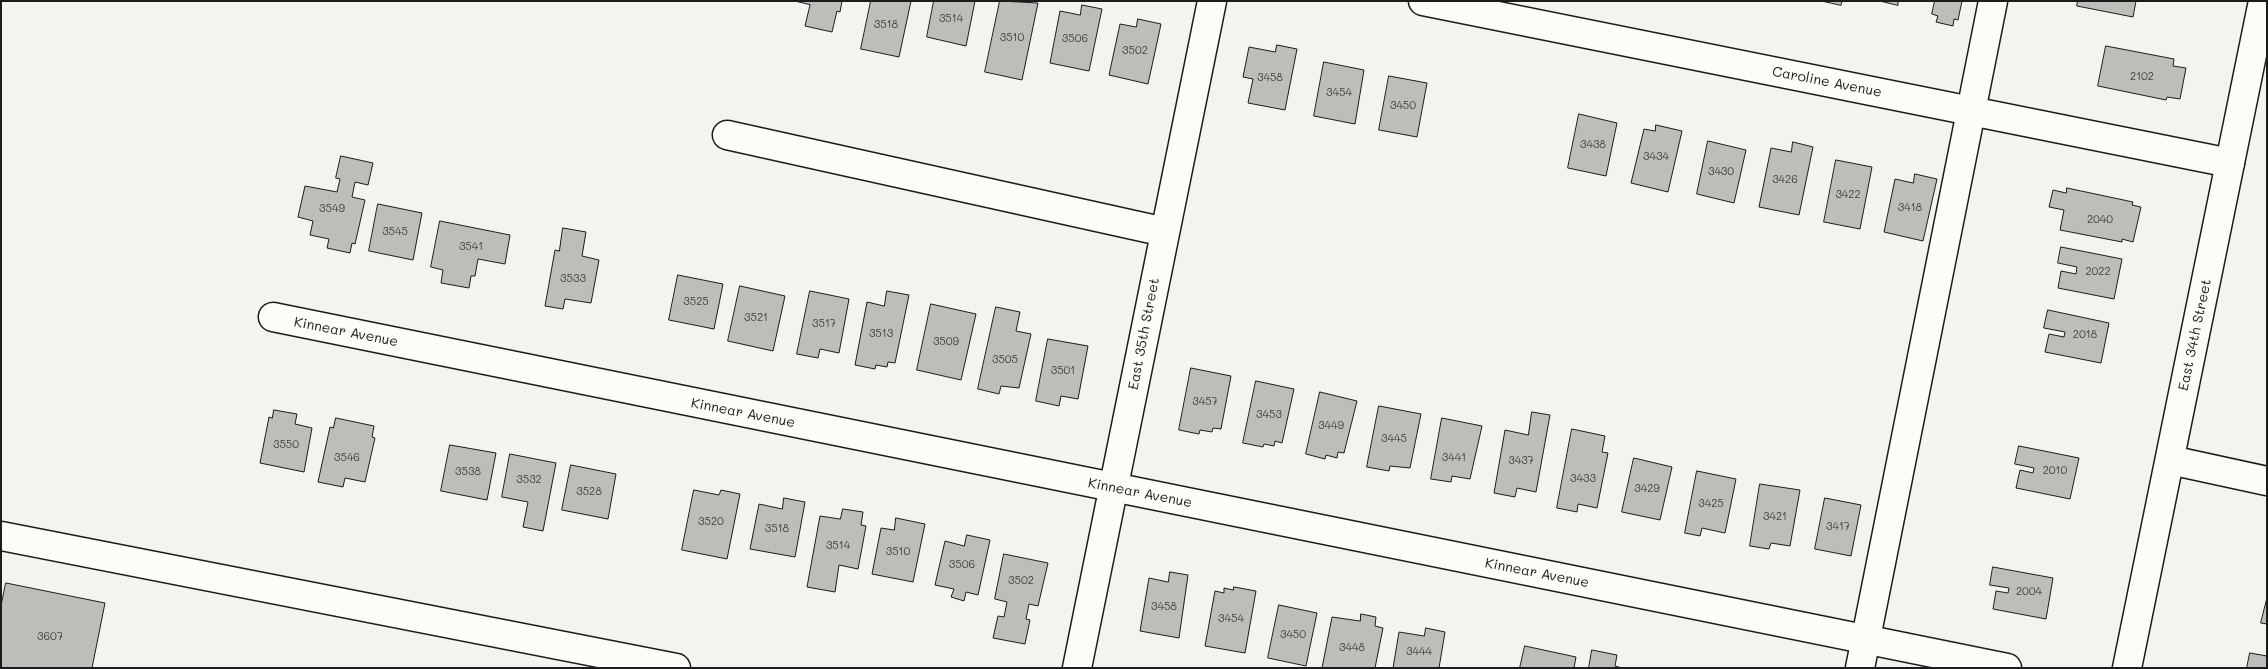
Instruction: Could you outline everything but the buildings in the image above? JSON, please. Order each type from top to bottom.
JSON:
[{"type":"street","name":"East 35th Street","points":[[1077,668],[1212,1]]},
{"type":"street","name":"Caroline Avenue","points":[[1423,1],[2230,163]]},
{"type":"street","points":[[1860,668],[1993,1]]},
{"type":"street","name":"East 34th Street","points":[[2127,668],[2264,1]]},
{"type":"street","points":[[727,135],[1165,232]]},
{"type":"street","name":"Kinnear Avenue","points":[[273,318],[2007,668]]},
{"type":"street","points":[[2170,460],[2267,481]]},
{"type":"street","points":[[1,536],[676,668]]}]
